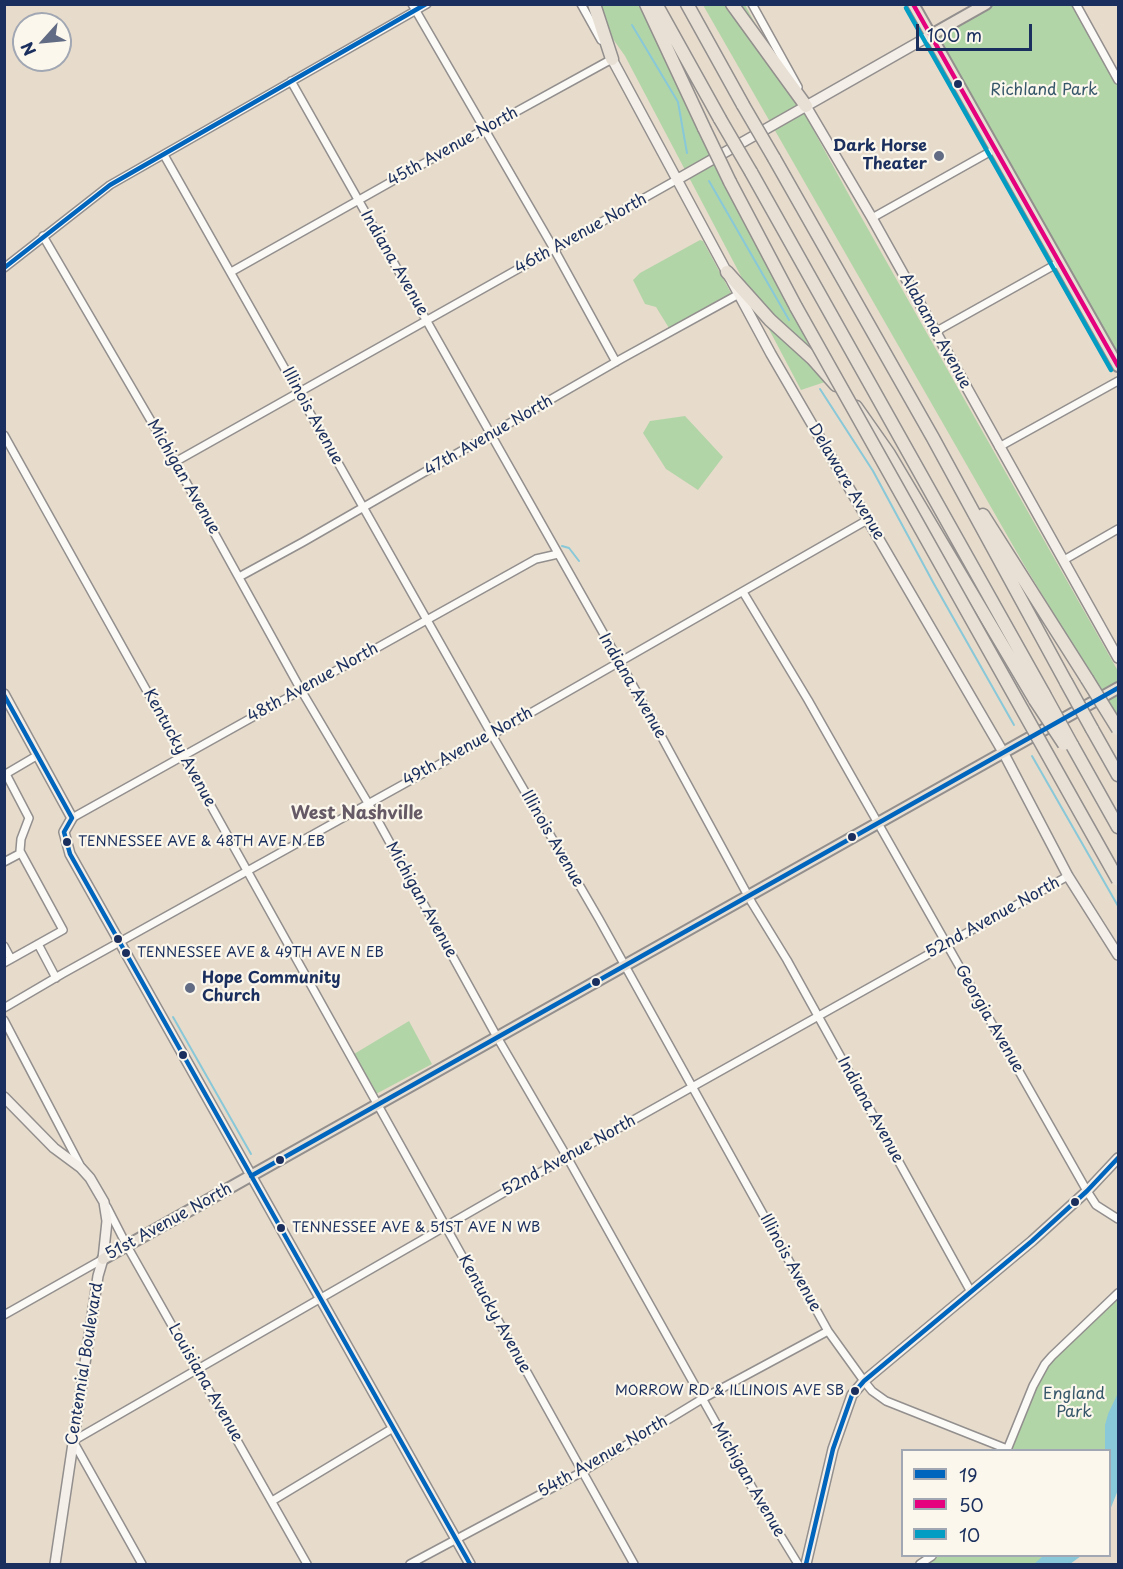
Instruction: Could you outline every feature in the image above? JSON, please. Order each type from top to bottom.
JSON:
[{"type":"highway","points":[[594,4],[612,59]]},
{"type":"highway","points":[[646,4],[730,182],[796,307],[1119,880]]},
{"type":"highway","points":[[656,4],[1040,697]]},
{"type":"highway","points":[[687,4],[933,438],[1119,775]]},
{"type":"highway","points":[[732,4],[806,106]]},
{"type":"highway","points":[[727,272],[770,320],[813,359],[863,415],[1040,697],[1117,825]]},
{"type":"highway","points":[[933,438],[1119,729]]},
{"type":"main road","points":[[913,4],[1119,366]]},
{"type":"main road","name":"46th Avenue North","points":[[678,178],[986,4]]},
{"type":"main road","name":"Delaware Avenue","points":[[612,59],[801,406],[1003,752],[1068,876],[1119,955]]},
{"type":"main road","name":"Alabama Avenue","points":[[806,106],[872,218],[1119,658]]},
{"type":"main road","name":"51st Avenue North","points":[[103,1259],[1119,688]]},
{"type":"main road","points":[[4,694],[72,818],[63,832],[70,854],[470,1564]]},
{"type":"main road","name":"Centennial Boulevard","points":[[4,1097],[54,1148],[81,1168],[90,1178],[104,1202],[107,1221],[103,1259],[54,1564]]},
{"type":"main road","points":[[806,1564],[833,1449],[852,1395],[864,1382],[1032,1241],[1119,1158]]},
{"type":"street","points":[[4,268],[110,185],[413,8],[427,4]]},
{"type":"street","name":"Delaware Avenue","points":[[581,4],[612,59]]},
{"type":"street","name":"Alabama Avenue","points":[[752,4],[800,89],[806,106]]},
{"type":"street","points":[[1076,4],[1118,80]]},
{"type":"street","points":[[413,8],[554,249],[616,362]]},
{"type":"street","name":"45th Avenue North","points":[[231,272],[612,59]]},
{"type":"street","name":"Indiana Avenue","points":[[291,81],[617,662],[653,721],[748,896],[971,1292]]},
{"type":"street","points":[[872,218],[995,149]]},
{"type":"street","name":"Illinois Avenue","points":[[164,155],[828,1331],[872,1391],[903,1409],[1004,1449]]},
{"type":"street","name":"46th Avenue North","points":[[175,462],[678,178]]},
{"type":"street","name":"Michigan Avenue","points":[[44,236],[240,576],[301,690],[368,803],[497,1037],[798,1564]]},
{"type":"street","points":[[935,332],[1060,262]]},
{"type":"street","name":"47th Avenue North","points":[[240,576],[364,508],[616,362],[739,294]]},
{"type":"street","points":[[999,447],[1119,381]]},
{"type":"street","name":"Kentucky Avenue","points":[[4,435],[634,1564]]},
{"type":"street","name":"49th Avenue North","points":[[4,1008],[492,735],[869,519]]},
{"type":"street","points":[[1064,560],[1119,529]]},
{"type":"street","name":"48th Avenue North","points":[[72,818],[536,559],[558,554]]},
{"type":"street","name":"Georgia Avenue","points":[[743,592],[808,700],[1087,1191],[1096,1205],[1119,1219]]},
{"type":"street","points":[[4,946],[8,961],[63,930],[21,853],[21,838],[29,818],[5,774],[38,755]]},
{"type":"street","points":[[4,862],[21,853]]},
{"type":"street","name":"52nd Avenue North","points":[[73,1441],[567,1157],[1068,876]]},
{"type":"street","points":[[38,944],[56,978]]},
{"type":"street","points":[[4,1020],[81,1168]]},
{"type":"street","name":"Louisiana Avenue","points":[[104,1202],[307,1564]]},
{"type":"street","name":"51st Avenue North","points":[[4,1315],[103,1259]]},
{"type":"street","points":[[1007,1449],[1033,1386],[1045,1364],[1119,1293]]},
{"type":"street","name":"54th Avenue North","points":[[410,1564],[582,1472],[702,1399],[828,1331]]},
{"type":"street","points":[[272,1501],[393,1428]]},
{"type":"street","points":[[73,1441],[142,1564]]},
{"type":"green space","points":[[589,5],[638,5],[735,206],[828,381],[801,390],[625,56]]},
{"type":"green space","points":[[703,5],[745,5],[855,206],[1118,671],[1118,720],[1023,563]]},
{"type":"green space","name":"Richland Park","points":[[986,5],[1076,5],[1118,80],[1118,366],[931,35]]},
{"type":"green space","points":[[700,240],[703,241],[731,293],[669,328],[656,307],[645,304],[633,280],[640,273]]},
{"type":"green space","points":[[685,416],[723,457],[698,490],[666,469],[643,433],[650,421]]},
{"type":"green space","points":[[409,1021],[432,1064],[376,1094],[354,1054]]},
{"type":"green space","name":"England Park","points":[[1118,1293],[1118,1476],[1111,1449],[1007,1449],[1039,1374]]},
{"type":"green space","points":[[930,1557],[1067,1557],[1053,1564],[920,1564]]},
{"type":"water","points":[[1118,1393],[1118,1490],[1111,1508],[1111,1449],[1105,1449],[1105,1425]]},
{"type":"water","points":[[1042,1557],[1080,1557],[1070,1564],[1034,1564]]},
{"type":"waterway","points":[[632,25],[678,102],[687,153]]},
{"type":"waterway","points":[[709,181],[789,320]]},
{"type":"waterway","points":[[820,389],[873,471],[1014,725]]},
{"type":"waterway","points":[[562,546],[569,548],[579,561]]},
{"type":"waterway","points":[[1032,756],[1118,906]]},
{"type":"waterway","points":[[173,1017],[251,1154]]},
{"type":"transit line","name":"19","points":[[4,268],[110,185],[426,4]]},
{"type":"transit line","name":"50","points":[[913,4],[1118,366]]},
{"type":"transit line","name":"10","points":[[906,8],[1111,370]]},
{"type":"transit line","name":"19","points":[[251,1176],[1118,688]]},
{"type":"transit line","name":"19","points":[[4,695],[72,818],[64,832],[70,854],[470,1564]]},
{"type":"transit line","name":"19","points":[[806,1564],[833,1449],[852,1395],[864,1381],[1032,1241],[1087,1191],[1118,1158]]},
{"type":"place","name":"Dark Horse Theater","points":[[939,156]]},
{"type":"place","name":"TENNESSEE AVE & 48TH AVE N EB","points":[[67,842]]},
{"type":"place","name":"TENNESSEE AVE & 49TH AVE N EB","points":[[126,953]]},
{"type":"place","name":"Hope Community Church","points":[[190,988]]},
{"type":"place","name":"TENNESSEE AVE & 51ST AVE N WB","points":[[281,1228]]},
{"type":"place","name":"MORROW RD & ILLINOIS AVE SB","points":[[855,1391]]},
{"type":"district","name":"West Nashville","points":[[357,814]]}]
